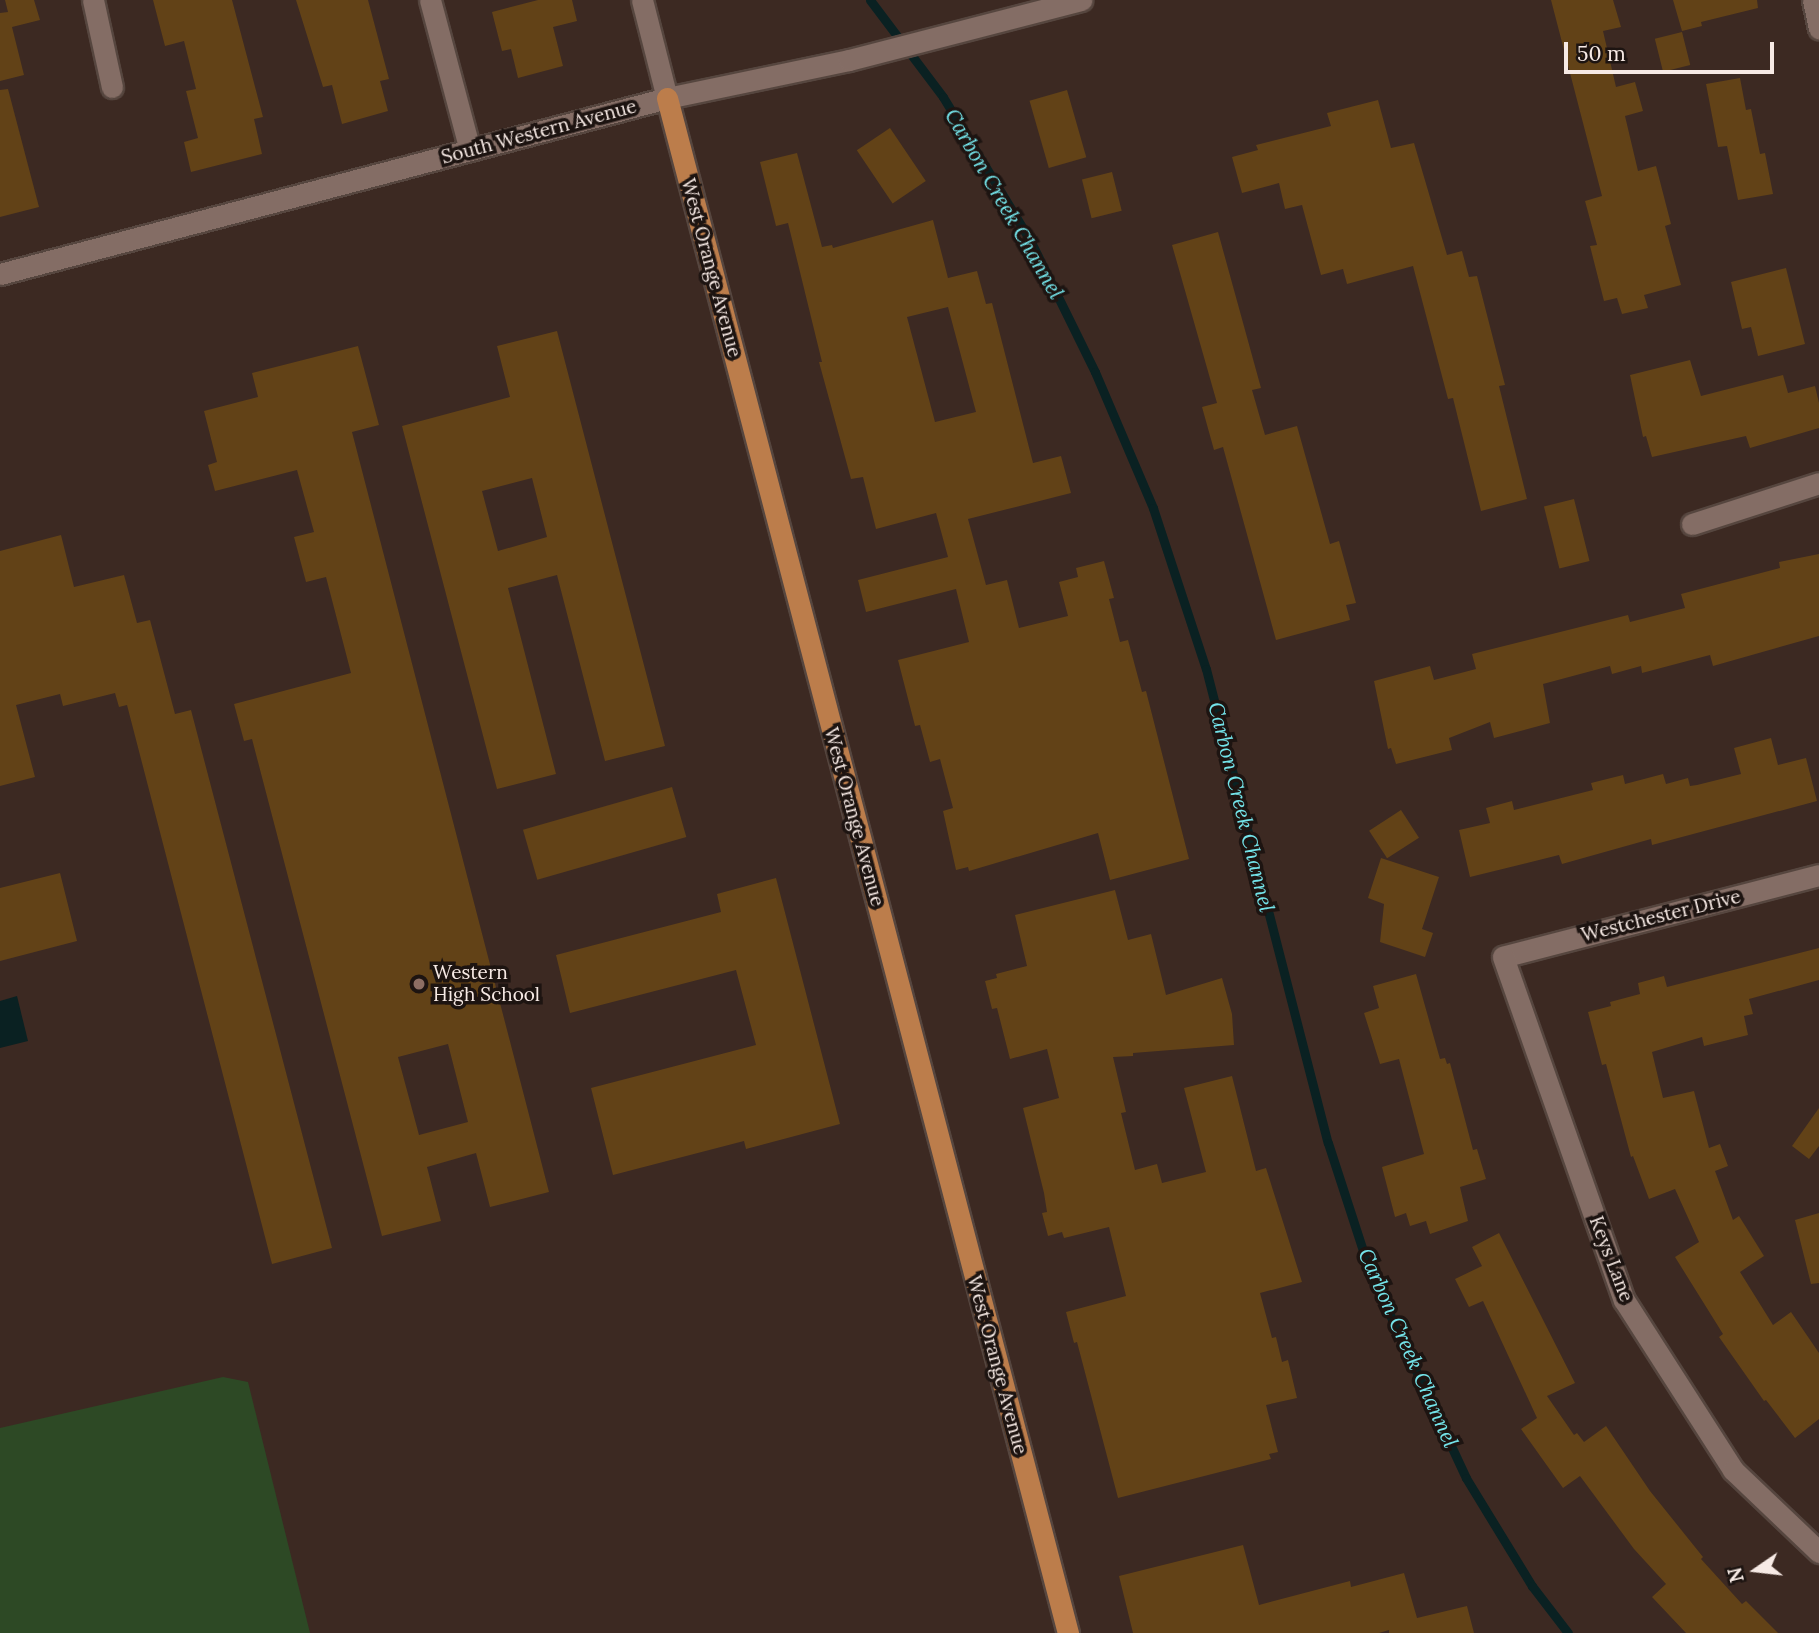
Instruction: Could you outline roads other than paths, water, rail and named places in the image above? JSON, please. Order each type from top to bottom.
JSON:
[{"type":"main road","name":"West Orange Avenue","points":[[667,98],[1068,1633]]},
{"type":"street","points":[[93,0],[112,87]]},
{"type":"street","points":[[430,0],[470,150]]},
{"type":"street","name":"West Orange Avenue","points":[[642,0],[667,98]]},
{"type":"street","name":"South Western Avenue","points":[[0,274],[667,98],[849,60],[1081,0]]},
{"type":"street","points":[[1813,0],[1819,28]]},
{"type":"street","points":[[1692,524],[1819,484]]},
{"type":"street","name":"Westchester Drive","points":[[1503,957],[1819,876]]},
{"type":"street","name":"Keys Lane","points":[[1503,957],[1624,1300],[1733,1470],[1819,1552]]},
{"type":"water","points":[[17,996],[28,1041],[0,1048],[0,1001]]},
{"type":"waterway","name":"Carbon Creek Channel","points":[[870,0],[943,97],[1031,242],[1095,372],[1153,508],[1206,669],[1328,1143],[1370,1272],[1466,1478],[1532,1586],[1568,1633]]},
{"type":"place","name":"Western High School","points":[[419,984]]}]
